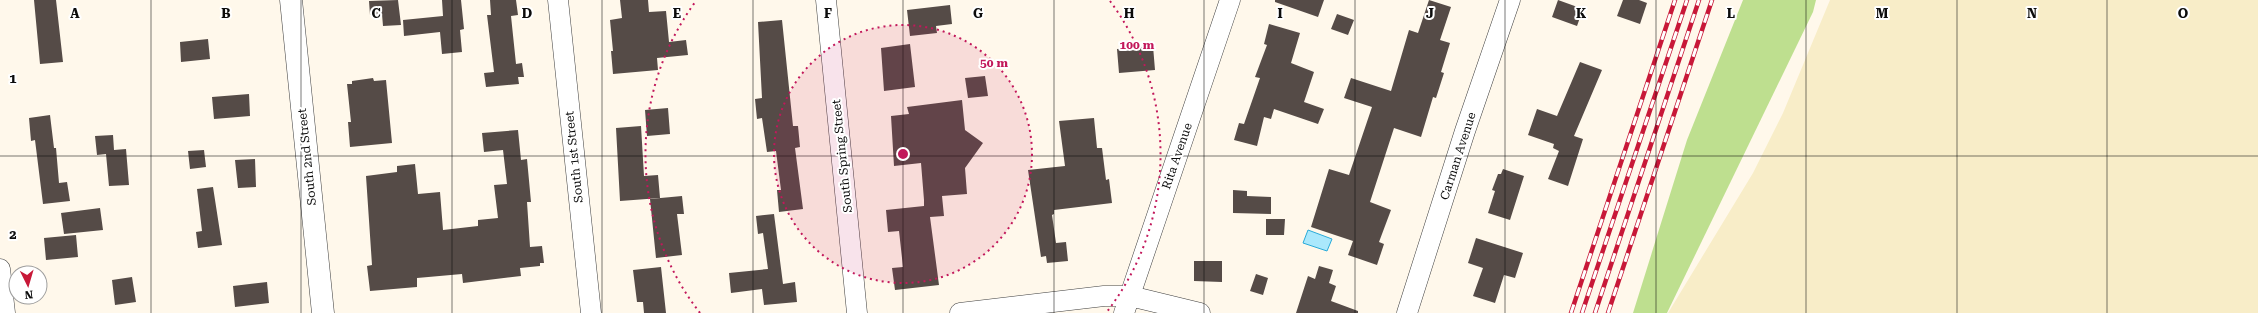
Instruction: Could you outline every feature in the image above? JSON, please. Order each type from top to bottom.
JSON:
[{"type":"street","name":"South 2nd Street","points":[[291,0],[323,313]]},
{"type":"street","name":"South 1st Street","points":[[558,0],[591,313]]},
{"type":"street","name":"South Spring Street","points":[[826,0],[857,313]]},
{"type":"street","name":"Rita Avenue","points":[[1127,304],[1230,0]]},
{"type":"street","name":"Carman Avenue","points":[[1407,313],[1465,131],[1510,0]]},
{"type":"street","points":[[0,269],[5,313]]},
{"type":"street","points":[[960,313],[1089,297],[1127,304],[1200,313]]},
{"type":"shaded area","points":[[1830,0],[2258,0],[2258,313],[1668,313],[1753,173],[1783,113]]},
{"type":"green space","points":[[1743,0],[1816,0],[1813,12],[1667,313],[1633,313],[1687,140]]},
{"type":"water","points":[[1308,230],[1332,239],[1327,251],[1303,243]]},
{"type":"building","points":[[34,0],[56,0],[63,62],[40,64]]},
{"type":"building","points":[[398,0],[401,25],[383,26],[382,14],[370,15],[369,1]]},
{"type":"building","points":[[442,0],[461,0],[464,29],[460,30],[462,52],[442,54],[440,32],[404,36],[403,20],[443,16]]},
{"type":"building","points":[[490,0],[516,0],[518,15],[511,16],[516,64],[522,63],[524,77],[518,77],[519,84],[486,87],[484,73],[494,72],[487,15],[491,15]]},
{"type":"building","points":[[620,0],[648,0],[649,12],[666,11],[669,42],[686,40],[688,55],[657,58],[658,70],[613,74],[611,51],[613,51],[610,20],[622,18]]},
{"type":"building","points":[[1275,0],[1324,0],[1318,17],[1275,2]]},
{"type":"building","points":[[1429,0],[1451,7],[1440,40],[1450,43],[1441,72],[1444,73],[1436,98],[1433,97],[1421,137],[1394,128],[1370,202],[1391,210],[1379,242],[1384,244],[1377,265],[1348,255],[1353,241],[1311,227],[1329,169],[1349,175],[1372,107],[1344,98],[1351,78],[1391,91],[1409,30],[1418,33]]},
{"type":"building","points":[[1558,0],[1583,9],[1577,26],[1552,17]]},
{"type":"building","points":[[1623,0],[1639,0],[1647,3],[1640,24],[1617,16]]},
{"type":"building","points":[[950,5],[952,24],[936,26],[937,33],[910,36],[907,10]]},
{"type":"building","points":[[1337,14],[1354,20],[1348,35],[1331,29]]},
{"type":"building","points":[[782,20],[793,126],[798,126],[800,147],[795,148],[803,209],[779,212],[777,190],[781,190],[776,151],[767,152],[762,118],[757,119],[755,99],[762,98],[758,22]]},
{"type":"building","points":[[1269,24],[1300,33],[1291,63],[1314,72],[1304,102],[1324,109],[1318,124],[1274,109],[1271,119],[1264,117],[1257,146],[1234,140],[1239,123],[1244,124],[1260,78],[1255,77],[1267,45],[1264,44]]},
{"type":"building","points":[[208,39],[210,59],[181,62],[180,42]]},
{"type":"building","points":[[910,44],[915,87],[884,91],[881,48]]},
{"type":"building","points":[[1153,46],[1155,70],[1119,73],[1117,49]]},
{"type":"building","points":[[1580,62],[1602,70],[1574,136],[1583,139],[1568,186],[1548,179],[1559,151],[1553,148],[1554,144],[1528,135],[1537,109],[1557,116]]},
{"type":"building","points":[[985,76],[988,96],[968,98],[965,78]]},
{"type":"building","points":[[373,78],[374,81],[386,80],[392,143],[350,147],[348,122],[351,122],[347,84],[352,84],[352,81]]},
{"type":"building","points":[[249,94],[250,116],[214,119],[212,97]]},
{"type":"building","points":[[962,100],[965,130],[983,143],[965,168],[967,194],[942,196],[944,216],[930,217],[939,285],[895,290],[892,268],[903,267],[899,231],[888,232],[886,210],[924,206],[924,200],[921,163],[894,166],[891,116],[909,114],[907,107]]},
{"type":"building","points":[[668,108],[670,134],[647,136],[645,110]]},
{"type":"building","points":[[50,115],[54,148],[56,148],[59,183],[67,182],[70,201],[43,204],[35,140],[31,141],[29,118]]},
{"type":"building","points":[[1094,118],[1097,148],[1102,148],[1106,180],[1109,179],[1112,203],[1054,210],[1054,214],[1052,215],[1056,243],[1066,242],[1068,261],[1047,263],[1046,256],[1041,257],[1028,170],[1065,166],[1059,121]]},
{"type":"building","points":[[641,126],[644,176],[658,175],[660,198],[620,201],[616,128]]},
{"type":"building","points":[[518,130],[521,160],[527,159],[531,202],[527,202],[530,247],[542,246],[544,263],[540,263],[540,266],[520,268],[521,276],[463,283],[462,274],[417,278],[417,287],[370,291],[367,266],[372,265],[366,176],[397,172],[397,166],[415,164],[418,194],[440,192],[443,230],[478,226],[478,220],[498,218],[494,185],[507,184],[503,150],[484,152],[482,133]]},
{"type":"building","points":[[113,135],[114,150],[126,149],[129,185],[109,186],[106,154],[97,155],[95,136]]},
{"type":"building","points":[[204,150],[206,167],[190,169],[188,151]]},
{"type":"building","points":[[255,159],[256,187],[238,188],[235,160]]},
{"type":"building","points":[[1503,169],[1524,176],[1510,220],[1488,213],[1495,191],[1492,190],[1498,174],[1501,174]]},
{"type":"building","points":[[213,187],[222,245],[198,248],[196,232],[202,231],[197,189]]},
{"type":"building","points":[[1233,190],[1247,191],[1247,196],[1271,197],[1271,214],[1233,213]]},
{"type":"building","points":[[682,196],[684,214],[677,214],[682,255],[656,258],[650,199]]},
{"type":"building","points":[[100,208],[103,230],[64,234],[61,213]]},
{"type":"building","points":[[774,214],[783,284],[795,282],[797,302],[764,305],[762,289],[731,293],[729,273],[768,269],[763,233],[758,234],[756,216]]},
{"type":"building","points":[[1266,219],[1285,219],[1284,235],[1266,235]]},
{"type":"building","points":[[76,235],[78,257],[46,260],[44,238]]},
{"type":"building","points":[[1476,238],[1523,253],[1515,278],[1504,275],[1495,303],[1473,296],[1483,268],[1468,263]]},
{"type":"building","points":[[1194,261],[1222,261],[1222,282],[1194,281]]},
{"type":"building","points":[[1319,266],[1333,270],[1329,283],[1336,286],[1331,301],[1358,311],[1358,313],[1296,313],[1308,276],[1315,279]]},
{"type":"building","points":[[661,267],[666,313],[644,313],[643,302],[637,302],[633,270]]},
{"type":"building","points":[[1256,274],[1268,278],[1263,295],[1250,291]]},
{"type":"building","points":[[132,277],[136,302],[115,305],[112,280]]},
{"type":"building","points":[[267,282],[269,303],[235,307],[233,286]]},
{"type":"railway","points":[[1571,313],[1675,0]]},
{"type":"railway","points":[[1582,313],[1687,0]]},
{"type":"railway","points":[[1595,313],[1699,0]]},
{"type":"railway","points":[[1608,313],[1712,0]]}]
